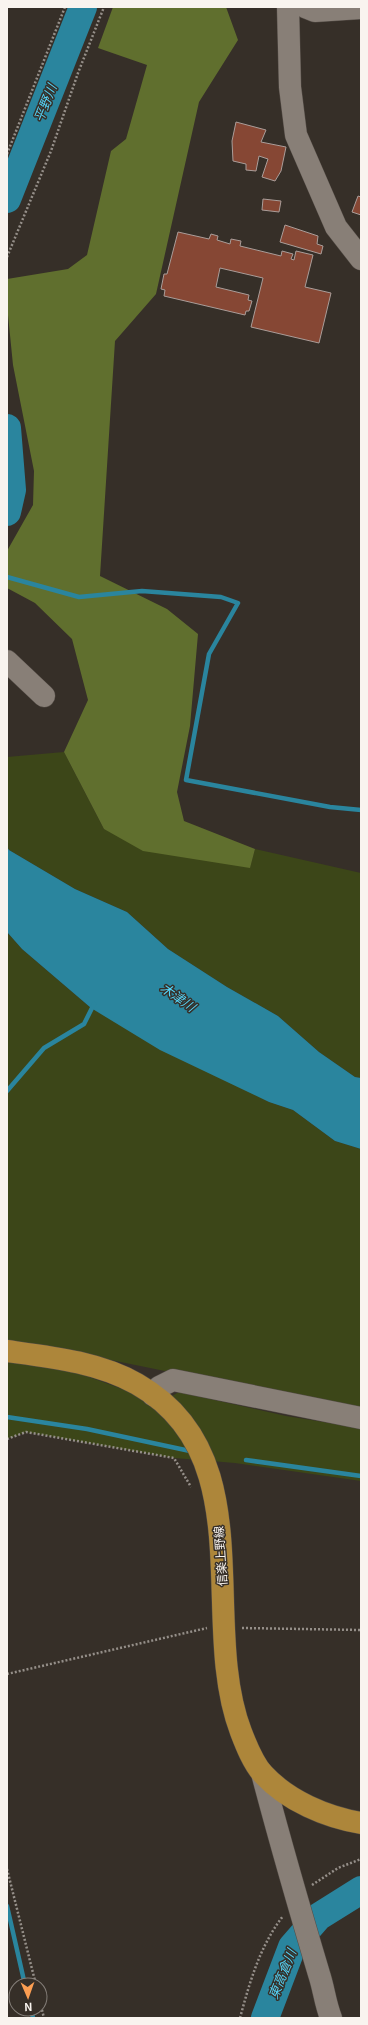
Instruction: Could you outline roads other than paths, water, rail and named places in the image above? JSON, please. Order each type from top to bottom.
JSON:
[{"type":"main road","name":"信楽上野線","points":[[7,1351],[73,1361],[103,1369],[138,1384],[174,1412],[195,1440],[206,1463],[214,1490],[218,1512],[228,1687],[234,1713],[245,1742],[262,1773],[297,1801],[337,1819],[361,1823]]},
{"type":"street","points":[[288,7],[290,87],[296,135],[336,227],[361,259]]},
{"type":"street","points":[[305,7],[315,11],[361,8]]},
{"type":"street","points":[[7,661],[44,696]]},
{"type":"street","points":[[153,1395],[159,1387],[173,1380],[361,1418]]},
{"type":"street","points":[[262,1773],[298,1906],[319,1974],[324,2001],[331,2018]]},
{"type":"water","name":"木津川","points":[[7,847],[9,850],[75,889],[127,912],[168,949],[227,987],[278,1016],[319,1052],[355,1077],[361,1078],[361,1149],[335,1141],[293,1110],[269,1102],[160,1050],[91,1008],[22,949],[7,932]]},
{"type":"waterway","name":"平野川","points":[[7,199],[83,7]]},
{"type":"waterway","name":"平野川","points":[[7,428],[12,490],[7,512]]},
{"type":"waterway","points":[[7,577],[79,597],[142,591],[221,597],[238,603],[209,654],[186,780],[330,807],[361,810]]},
{"type":"waterway","points":[[7,1091],[44,1048],[84,1024],[94,1004]]},
{"type":"waterway","points":[[7,1417],[87,1429],[190,1451]]},
{"type":"waterway","points":[[246,1460],[361,1476]]},
{"type":"waterway","name":"東高倉川","points":[[265,2018],[292,1947],[318,1917],[361,1890]]},
{"type":"waterway","points":[[7,1906],[23,1977]]}]
